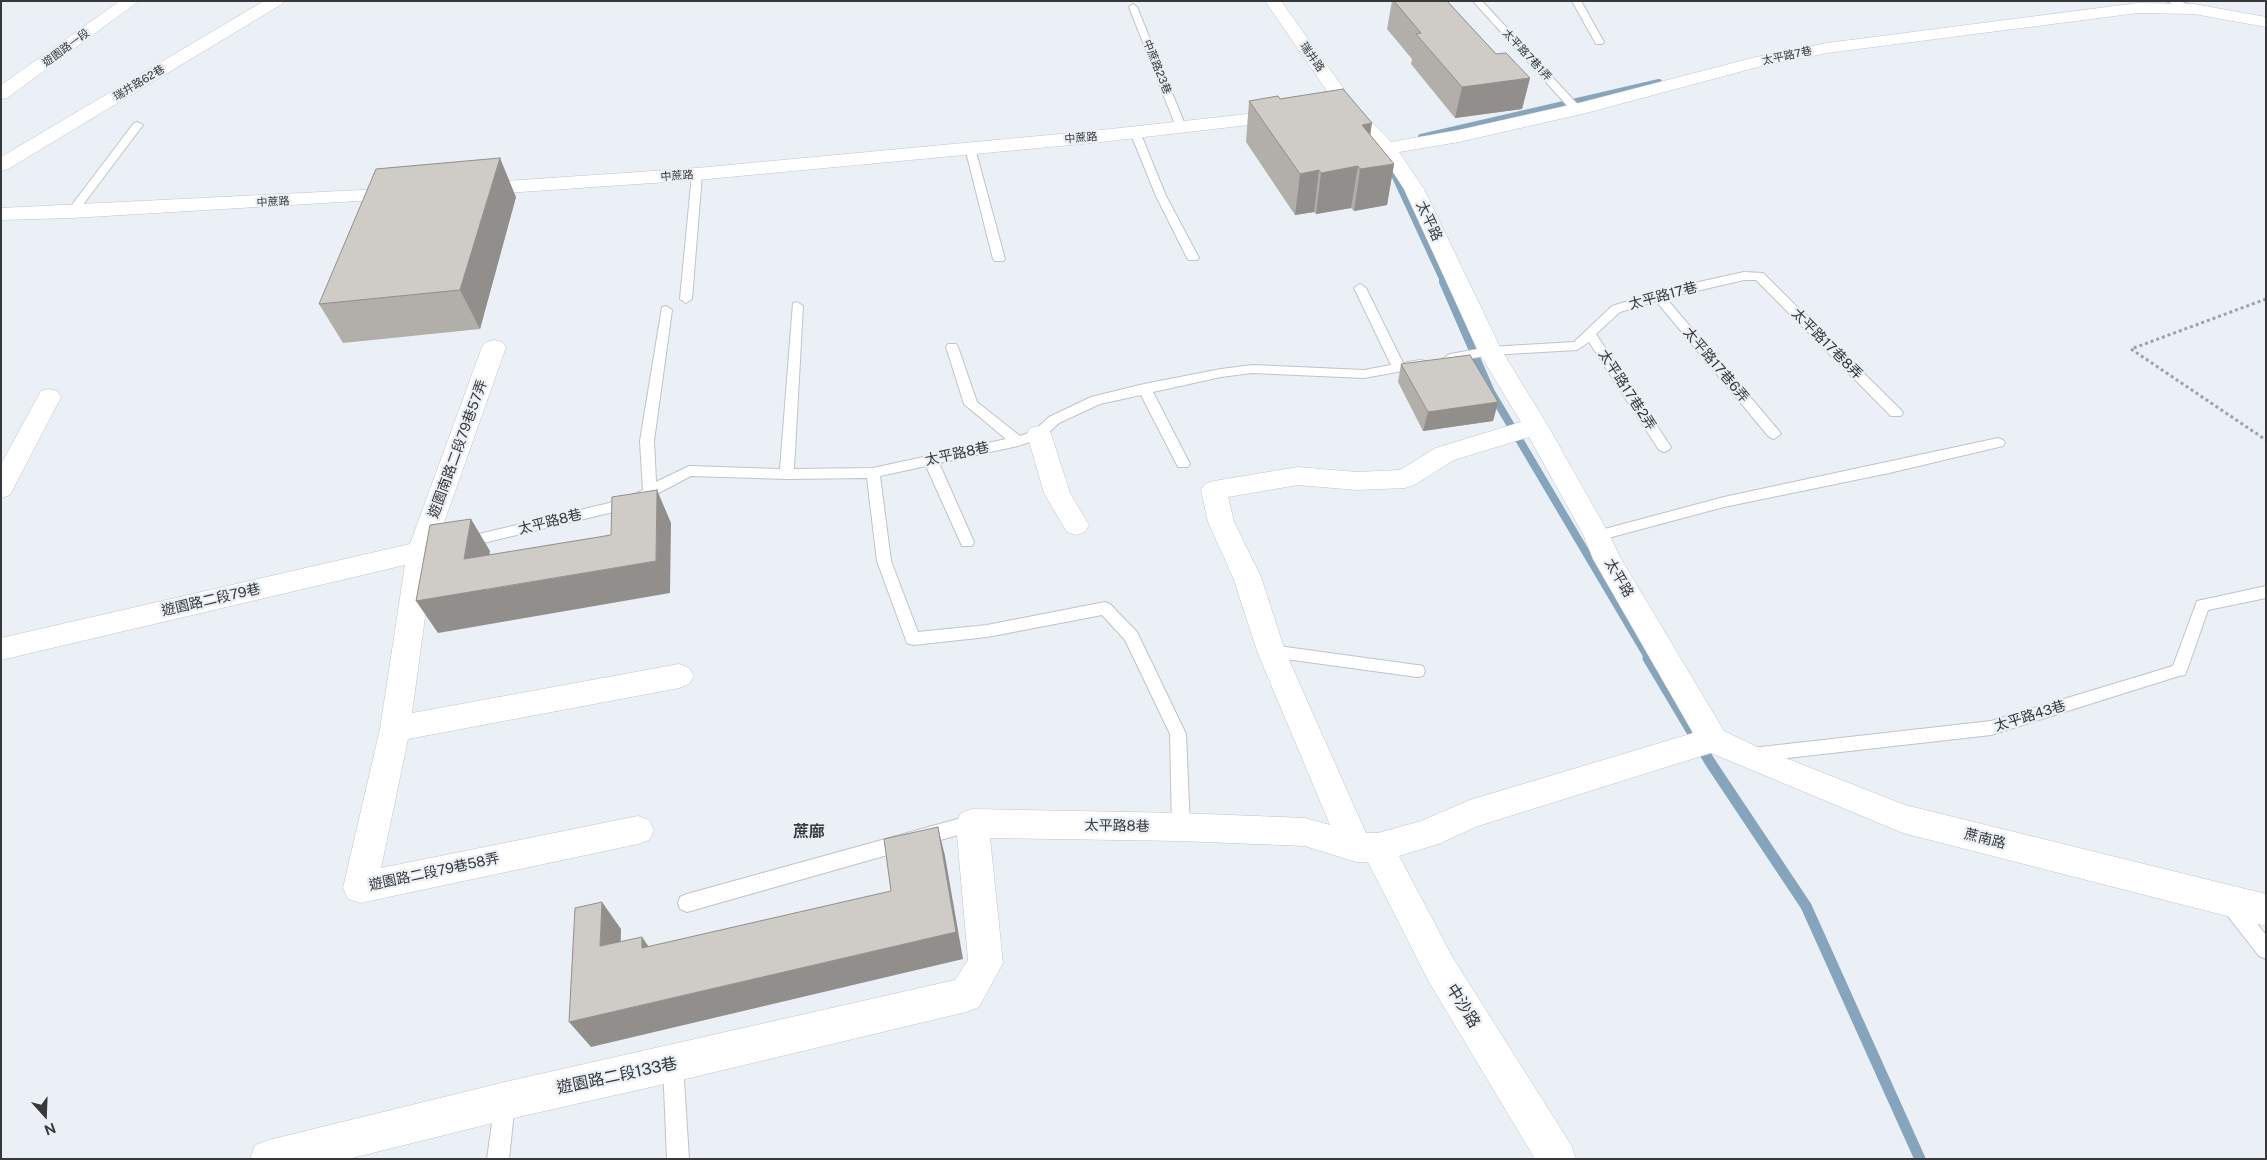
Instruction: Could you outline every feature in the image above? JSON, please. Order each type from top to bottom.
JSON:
[{"type":"street","name":"遊園路一段","points":[[1,94],[130,1]]},
{"type":"street","name":"瑞井路62巷","points":[[1,165],[276,1]]},
{"type":"street","name":"瑞井路","points":[[1273,1],[1352,113]]},
{"type":"street","name":"太平路7巷","points":[[1387,148],[1459,136],[1576,109],[1756,62],[1827,48],[2138,8],[2194,10],[2228,14],[2266,22]]},
{"type":"street","name":"中蔗路","points":[[458,190],[697,174],[1181,127],[1352,113]]},
{"type":"street","name":"太平路","points":[[1352,113],[1387,148],[1414,189],[1490,351],[1536,426],[1597,536],[1607,559],[1713,740]]},
{"type":"street","name":"中蔗路","points":[[1,214],[72,212],[419,193]]},
{"type":"street","name":"遊園南路二段79巷57弄","points":[[436,548],[494,347]]},
{"type":"street","points":[[1,490],[49,398]]},
{"type":"street","name":"中沙路","points":[[1536,426],[1445,454],[1405,479],[1357,481],[1298,476],[1214,490],[1221,522],[1247,577],[1271,651],[1367,847],[1557,1159]]},
{"type":"street","points":[[1029,438],[1057,493],[1076,524]]},
{"type":"street","name":"遊園路二段79巷","points":[[1,648],[436,548]]},
{"type":"street","name":"遊園路二段79巷58弄","points":[[436,548],[360,888],[638,830]]},
{"type":"street","points":[[395,728],[679,676]]},
{"type":"street","points":[[1367,847],[1426,834],[1470,814],[1713,740]]},
{"type":"street","name":"蔗南路","points":[[1713,740],[1744,756],[1904,819],[2266,910]]},
{"type":"street","name":"太平路8巷","points":[[972,824],[1181,827],[1305,832],[1367,847]]},
{"type":"street","name":"遊園路二段133巷","points":[[269,1159],[505,1100],[673,1064],[966,995],[986,963],[972,824]]},
{"type":"lane","name":"太平路7巷1弄","points":[[1477,1],[1576,109]]},
{"type":"lane","points":[[1576,1],[1599,42]]},
{"type":"lane","points":[[2170,1],[2194,10]]},
{"type":"lane","name":"中蔗路23巷","points":[[1133,7],[1181,127]]},
{"type":"lane","points":[[72,212],[138,125]]},
{"type":"lane","points":[[1135,132],[1161,196],[1193,258]]},
{"type":"lane","points":[[970,148],[999,259]]},
{"type":"lane","points":[[686,299],[697,174]]},
{"type":"lane","name":"太平路17巷","points":[[1490,351],[1578,346],[1616,309],[1658,296],[1744,276],[1759,276]]},
{"type":"lane","name":"太平路17巷8弄","points":[[1759,276],[1896,413]]},
{"type":"lane","points":[[1360,288],[1399,368]]},
{"type":"lane","name":"太平路17巷6弄","points":[[1658,296],[1774,434]]},
{"type":"lane","points":[[788,474],[797,306]]},
{"type":"lane","points":[[650,492],[647,441],[666,310]]},
{"type":"lane","name":"太平路17巷2弄","points":[[1590,334],[1664,446]]},
{"type":"lane","points":[[952,347],[971,404],[1029,438],[1054,420],[1096,400],[1144,388],[1221,373],[1252,369],[1364,374],[1490,351]]},
{"type":"lane","points":[[1144,388],[1183,464]]},
{"type":"lane","name":"太平路8巷","points":[[436,548],[630,503],[689,471],[788,474],[873,473],[1029,438]]},
{"type":"lane","points":[[1597,536],[1724,502],[1889,468],[1998,442]]},
{"type":"lane","points":[[930,459],[967,542]]},
{"type":"lane","points":[[873,473],[884,561],[914,639],[987,630],[1105,608],[1131,636],[1178,734],[1181,827]]},
{"type":"lane","name":"太平路43巷","points":[[1744,756],[1991,728],[2179,670],[2202,605],[2266,592]]},
{"type":"lane","points":[[1271,651],[1417,671]]},
{"type":"lane","points":[[687,903],[972,824]]},
{"type":"lane","points":[[2228,900],[2266,950]]},
{"type":"lane","points":[[673,1064],[678,1159]]},
{"type":"lane","points":[[498,1159],[505,1100]]},
{"type":"path","points":[[2266,299],[2130,349],[2266,440]]},
{"type":"building","points":[[1394,1],[1447,1],[1496,54],[1506,53],[1530,78],[1462,87],[1416,34],[1421,33]]},
{"type":"building","points":[[1343,89],[1372,123],[1362,125],[1394,164],[1360,169],[1358,166],[1321,173],[1319,170],[1300,174],[1249,101],[1278,96],[1280,99]]},
{"type":"building","points":[[500,158],[460,290],[319,304],[376,169]]},
{"type":"building","points":[[1470,355],[1498,402],[1428,412],[1401,364]]},
{"type":"building","points":[[657,490],[656,561],[416,601],[430,525],[471,519],[464,559],[611,535],[612,497]]},
{"type":"building","points":[[938,827],[956,932],[569,1022],[575,908],[602,902],[600,946],[642,937],[642,948],[891,891],[884,839]]},
{"type":"waterway","points":[[1421,137],[1659,82]]},
{"type":"waterway","points":[[1388,162],[1444,283]]},
{"type":"waterway","points":[[1443,282],[1491,392],[1649,659]]},
{"type":"waterway","points":[[1648,658],[1710,762],[1806,906],[1920,1159]]},
{"type":"district","name":"蔗廍","points":[[809,832]]}]
